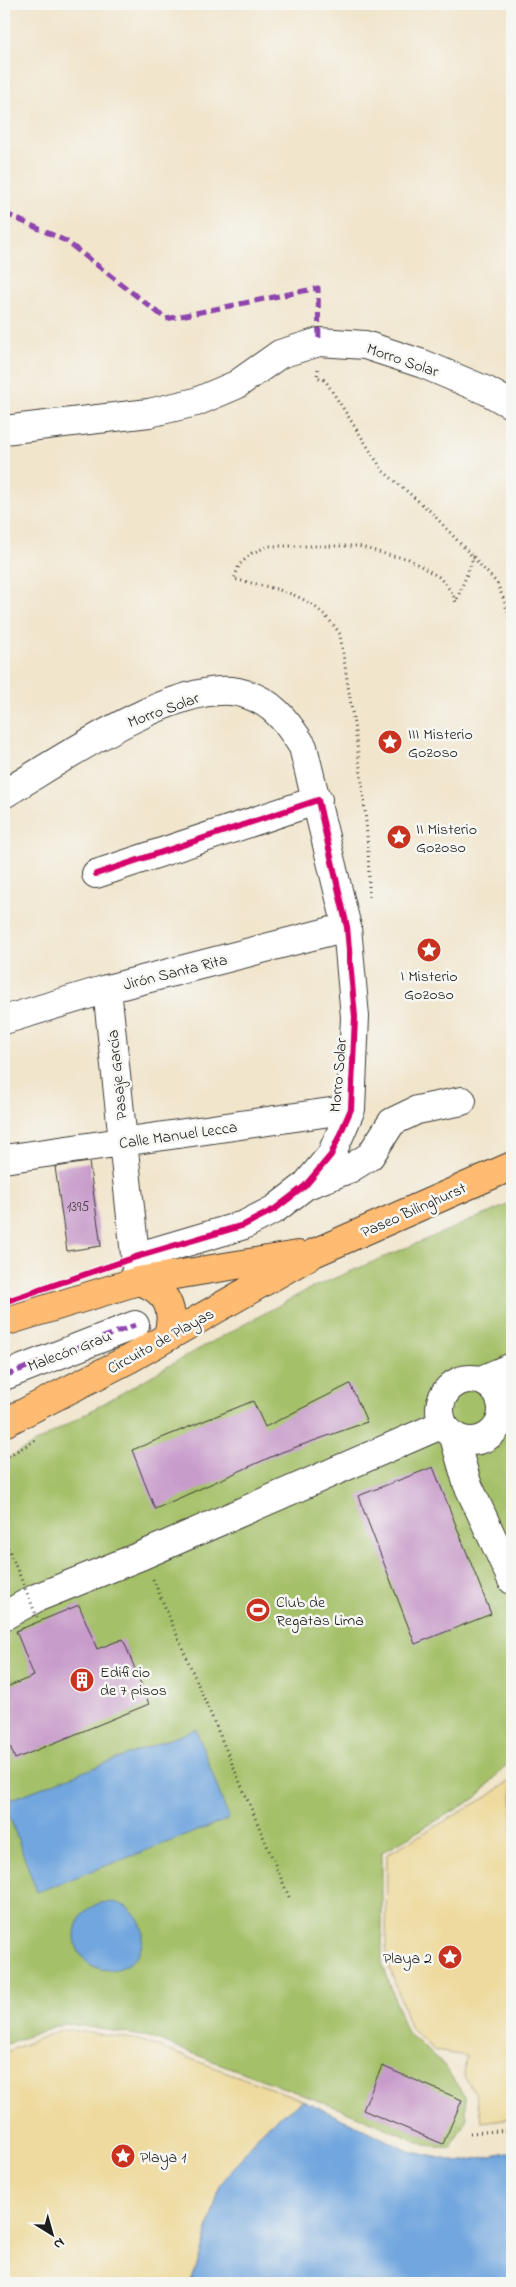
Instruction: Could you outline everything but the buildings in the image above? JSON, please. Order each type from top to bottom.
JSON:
[{"type":"main road","name":"Paseo Bilinghurst","points":[[314,1252],[512,1166]]},
{"type":"main road","points":[[4,1322],[137,1269],[314,1252]]},
{"type":"main road","name":"Circuito de Playas","points":[[4,1423],[129,1359],[314,1252]]},
{"type":"main road","points":[[137,1269],[161,1293],[168,1303],[171,1320],[167,1337]]},
{"type":"street","name":"Morro Solar","points":[[4,430],[149,413],[196,402],[236,385],[280,354],[319,342],[365,345],[423,364],[487,391],[512,405]]},
{"type":"street","name":"Morro Solar","points":[[4,794],[114,728],[167,704],[207,693],[238,692],[269,705],[287,721],[303,747],[318,800],[347,927],[356,1017],[351,1109],[331,1155],[305,1186],[275,1209],[244,1225],[137,1269]]},
{"type":"street","points":[[96,874],[318,800]]},
{"type":"street","name":"Jirón Santa Rita","points":[[4,1020],[107,989],[347,927]]},
{"type":"street","name":"Pasaje García","points":[[107,989],[137,1269]]},
{"type":"street","points":[[305,1186],[349,1169],[370,1156],[392,1122],[417,1110],[462,1101]]},
{"type":"street","name":"Calle Manuel Lecca","points":[[4,1159],[351,1109]]},
{"type":"street","name":"Malecón Grau","points":[[4,1376],[135,1325]]},
{"type":"street","points":[[481,1380],[512,1367]]},
{"type":"street","points":[[448,1430],[462,1440],[480,1440],[496,1430],[506,1420],[500,1397],[490,1385],[481,1380],[470,1379],[460,1381],[448,1390],[441,1404],[448,1430],[467,1483],[512,1580]]},
{"type":"street","points":[[4,1616],[36,1598],[448,1430]]},
{"type":"path","points":[[319,342],[318,377],[326,380],[383,471],[430,511],[474,556],[497,583],[512,629]]},
{"type":"path","points":[[369,899],[370,866],[362,782],[340,634],[328,616],[314,605],[286,592],[234,580],[238,566],[252,553],[269,546],[358,546],[392,556],[407,558],[439,577],[456,602],[474,556]]},
{"type":"path","points":[[4,1458],[43,1436]]},
{"type":"path","points":[[4,1538],[37,1617]]},
{"type":"path","points":[[143,1555],[289,1898]]},
{"type":"path","points":[[470,2133],[512,2130]]},
{"type":"green space","name":"Club de Regatas Lima","points":[[512,1203],[512,1759],[476,1798],[382,1852],[382,1962],[406,2031],[444,2065],[465,2097],[467,2118],[451,2148],[425,2145],[351,2113],[149,2037],[64,2023],[4,2045],[4,1461],[177,1361],[309,1289]]},
{"type":"sand","name":"Playa 2","points":[[512,1779],[512,2118],[482,2122],[476,2095],[464,2076],[466,2056],[435,2051],[411,2029],[389,1966],[386,1948],[387,1854],[487,1797]]},
{"type":"sand","name":"Playa 1","points":[[63,2029],[139,2040],[303,2100],[264,2128],[201,2255],[190,2283],[4,2283],[4,2053]]},
{"type":"water","points":[[196,1729],[229,1819],[37,1892],[4,1802]]},
{"type":"water","points":[[109,1902],[122,1905],[133,1912],[140,1923],[143,1936],[140,1949],[133,1960],[122,1967],[109,1970],[96,1967],[85,1960],[78,1949],[75,1936],[78,1923],[85,1912],[96,1905]]},
{"type":"water","points":[[303,2100],[409,2151],[458,2162],[512,2152],[512,2283],[190,2283],[201,2255],[220,2185],[264,2128]]},
{"type":"marked path","points":[[4,213],[66,241],[166,319],[318,288],[319,342]]},
{"type":"marked path","points":[[4,1376],[135,1325]]},
{"type":"cycle path","points":[[4,1302],[136,1257],[244,1225],[275,1209],[305,1186],[331,1155],[351,1109],[355,1017],[347,927],[318,800],[96,874]]},
{"type":"place","name":"III Misterio Gozoso","points":[[390,742]]},
{"type":"place","name":"II Misterio Gozoso","points":[[399,837]]},
{"type":"place","name":"I Misterio Gozoso","points":[[429,950]]},
{"type":"place","name":"Club de Regatas Lima","points":[[258,1610]]},
{"type":"place","name":"Edificio de 7 pisos","points":[[82,1680]]},
{"type":"place","name":"Playa 2","points":[[450,1957]]},
{"type":"place","name":"Playa 1","points":[[123,2156]]}]
